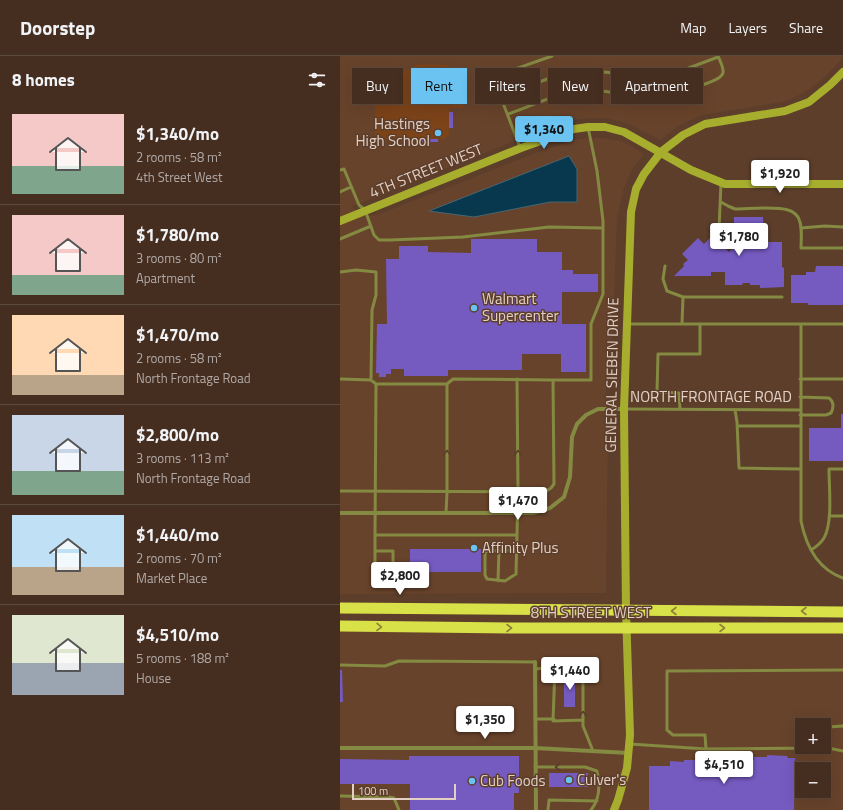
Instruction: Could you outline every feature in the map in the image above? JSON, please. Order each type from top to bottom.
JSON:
[{"type":"highway","name":"8TH STREET WEST","points":[[340,608],[843,612]]},
{"type":"highway","name":"8TH STREET WEST","points":[[340,626],[511,628],[843,628]]},
{"type":"street","name":"GENERAL SIEBEN DRIVE","points":[[614,810],[624,781],[630,744],[626,611],[624,409],[630,212],[636,189],[644,174],[661,152],[683,134],[705,124],[786,112],[809,102],[843,72]]},
{"type":"street","name":"4TH STREET WEST","points":[[340,221],[521,148],[574,129],[588,127],[605,127],[624,132],[691,170],[721,183]]},
{"type":"street","points":[[721,183],[843,184]]},
{"type":"street","name":"NORTH FRONTAGE ROAD","points":[[340,513],[533,513],[550,508],[564,497],[570,477],[572,437],[577,424],[586,414],[598,409],[624,409]]},
{"type":"street","points":[[340,604],[409,604],[459,609]]},
{"type":"street","points":[[535,662],[536,810]]},
{"type":"street","points":[[340,748],[535,748],[629,753]]},
{"type":"lane","points":[[520,68],[552,56]]},
{"type":"lane","points":[[508,114],[564,93],[584,90],[606,91],[637,96],[662,96],[702,85],[721,77],[722,68],[718,56],[678,72],[648,76],[581,70],[560,74],[540,82]]},
{"type":"lane","points":[[504,104],[521,148]]},
{"type":"lane","points":[[340,379],[371,380],[376,384],[447,384],[453,379],[591,380],[591,324],[603,294],[601,199],[588,127]]},
{"type":"lane","points":[[340,170],[344,168],[359,205],[365,210],[374,235],[380,240],[464,237],[549,227],[602,228]]},
{"type":"lane","points":[[720,229],[721,183]]},
{"type":"lane","points":[[340,192],[351,187]]},
{"type":"lane","points":[[721,202],[735,209],[791,210],[798,218],[801,228],[801,248],[843,248]]},
{"type":"lane","points":[[340,239],[371,226]]},
{"type":"lane","points":[[801,228],[825,226],[843,227]]},
{"type":"lane","points":[[665,266],[663,279],[667,292],[683,297],[782,297]]},
{"type":"lane","points":[[340,272],[356,270],[376,272],[376,295],[372,310],[371,380]]},
{"type":"lane","points":[[682,324],[683,297]]},
{"type":"lane","points":[[626,324],[843,324]]},
{"type":"lane","points":[[680,409],[679,393],[657,392],[658,354],[700,354],[700,324]]},
{"type":"lane","points":[[800,410],[801,324]]},
{"type":"lane","points":[[516,550],[489,550],[485,553],[485,577],[488,580],[498,581],[508,579],[516,574],[518,492],[517,379]]},
{"type":"lane","points":[[800,379],[843,379]]},
{"type":"lane","points":[[340,491],[545,492],[554,484],[553,380]]},
{"type":"lane","points":[[375,551],[393,552],[393,575],[375,574],[375,551],[375,534],[375,513],[375,491],[376,384]]},
{"type":"lane","points":[[446,513],[447,384]]},
{"type":"lane","points":[[800,397],[829,398],[833,404],[831,413],[826,415],[800,415]]},
{"type":"lane","name":"NORTH FRONTAGE ROAD","points":[[624,409],[800,410],[800,521],[810,550],[830,571],[843,578]]},
{"type":"lane","points":[[735,410],[738,426],[739,468],[800,469]]},
{"type":"lane","points":[[738,426],[800,426]]},
{"type":"lane","points":[[810,550],[824,539],[828,526],[829,469],[843,469]]},
{"type":"lane","points":[[829,516],[843,516]]},
{"type":"lane","points":[[375,534],[517,534]]},
{"type":"lane","points":[[498,581],[499,550]]},
{"type":"lane","points":[[340,665],[385,666],[399,661],[535,662]]},
{"type":"lane","points":[[535,669],[555,667],[583,668],[583,720],[584,728],[593,751]]},
{"type":"lane","points":[[554,719],[555,667]]},
{"type":"lane","points":[[706,749],[705,735],[673,735],[667,730],[666,671],[843,670]]},
{"type":"lane","points":[[535,719],[554,719],[554,721],[583,720]]},
{"type":"lane","points":[[831,726],[843,726]]},
{"type":"lane","points":[[630,744],[706,749],[795,748]]},
{"type":"lane","points":[[831,749],[843,751]]},
{"type":"lane","points":[[535,768],[585,767],[597,771],[600,782],[596,801],[591,810]]},
{"type":"lane","points":[[340,796],[394,798],[399,810]]},
{"type":"lane","points":[[548,810],[549,800],[596,801]]},
{"type":"shaded area","points":[[340,56],[842,56],[840,61],[824,78],[804,93],[783,102],[702,115],[678,126],[660,140],[627,123],[606,118],[572,120],[517,140],[352,206],[361,216],[377,215],[533,154],[578,139],[601,138],[622,141],[638,150],[643,155],[631,171],[623,191],[617,219],[613,325],[606,388],[608,427],[606,593],[340,594]]},
{"type":"shaded area","points":[[421,64],[449,65],[449,68],[411,68],[411,104],[463,104],[463,108],[449,108],[449,134],[444,139],[375,139],[375,110],[376,104],[403,104],[403,71],[413,67]]},
{"type":"shaded area","points":[[340,626],[843,628],[843,810],[340,810]]},
{"type":"water","points":[[569,156],[577,169],[577,202],[550,202],[474,217],[429,211]]},
{"type":"building","points":[[449,112],[453,112],[453,128],[449,128]]},
{"type":"building","points":[[422,139],[438,139],[438,142],[422,142]]},
{"type":"building","points":[[734,217],[763,217],[764,242],[782,242],[784,287],[760,288],[760,285],[750,285],[750,283],[743,283],[742,285],[725,285],[725,272],[711,272],[711,276],[674,276],[688,260],[682,254],[698,238],[704,244],[712,236],[729,252],[734,247]]},
{"type":"building","name":"Walmart Supercenter","points":[[471,239],[537,239],[537,252],[562,252],[562,270],[573,270],[573,274],[598,274],[598,292],[562,292],[562,324],[586,324],[586,372],[561,372],[561,354],[522,354],[522,370],[448,370],[448,376],[404,376],[404,369],[391,369],[391,374],[386,374],[386,377],[379,377],[379,373],[376,373],[377,324],[387,324],[386,259],[399,259],[399,246],[428,246],[428,252],[471,253]]},
{"type":"building","points":[[816,266],[843,266],[843,305],[808,305],[808,303],[791,303],[791,275],[806,275],[806,272],[815,272]]},
{"type":"building","points":[[841,414],[843,414],[843,461],[809,461],[809,428],[841,428]]},
{"type":"building","points":[[410,549],[481,549],[481,572],[410,572]]},
{"type":"building","points":[[340,670],[342,670],[343,702],[340,702]]},
{"type":"building","points":[[564,675],[575,675],[575,707],[564,707]]},
{"type":"building","points":[[767,755],[795,758],[794,810],[649,810],[649,766],[670,766],[670,761],[684,762],[684,760],[754,760],[754,757],[767,757]]},
{"type":"building","points":[[409,756],[519,756],[519,793],[514,793],[514,810],[410,810],[410,784],[340,784],[340,759],[409,760]]},
{"type":"building","name":"Culver's","points":[[549,773],[588,773],[588,787],[549,787]]},
{"type":"place","name":"Hastings High School","points":[[438,133]]},
{"type":"place","name":"Walmart Supercenter","points":[[474,308]]},
{"type":"place","name":"Affinity Plus","points":[[474,548]]},
{"type":"place","name":"Culver's","points":[[569,780]]},
{"type":"place","name":"Cub Foods","points":[[472,781]]}]
